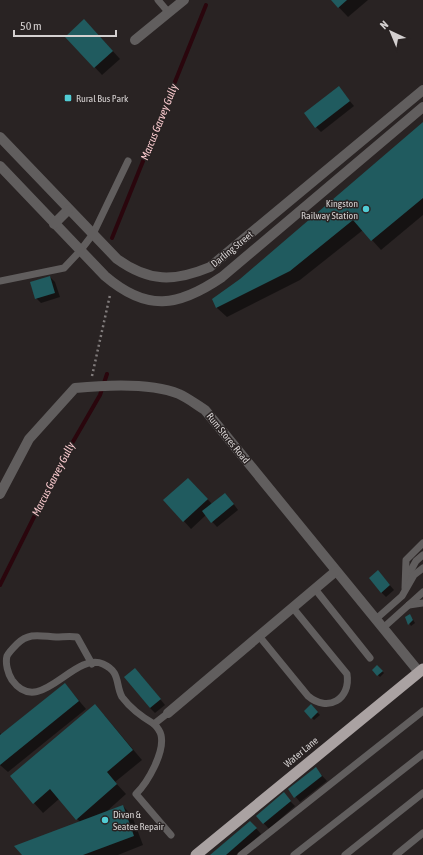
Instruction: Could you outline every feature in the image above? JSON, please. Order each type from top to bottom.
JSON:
[{"type":"highway","name":"Water Lane","points":[[196,855],[421,670]]},
{"type":"street","points":[[135,40],[184,0]]},
{"type":"street","name":"Darling Street","points":[[0,137],[68,210],[117,259],[130,268],[144,274],[163,278],[181,277],[210,267],[423,90]]},
{"type":"street","name":"Darling Street","points":[[0,166],[105,276],[130,294],[159,301],[170,301],[191,296],[222,277],[423,108]]},
{"type":"street","points":[[54,224],[68,210]]},
{"type":"street","points":[[0,494],[29,439],[74,388],[86,387]]},
{"type":"street","name":"Rum Stores Road","points":[[86,387],[161,388],[180,394],[205,410],[383,628],[421,670]]},
{"type":"street","points":[[168,713],[336,571]]},
{"type":"lane","points":[[158,0],[169,13]]},
{"type":"lane","points":[[0,281],[64,268],[80,251],[92,234],[128,162]]},
{"type":"lane","points":[[405,587],[406,560],[423,544]]},
{"type":"lane","points":[[405,587],[409,572],[416,561],[423,555]]},
{"type":"lane","points":[[376,619],[414,575],[423,568]]},
{"type":"lane","points":[[315,589],[370,658]]},
{"type":"lane","points":[[383,628],[423,592]]},
{"type":"lane","points":[[409,605],[421,603]]},
{"type":"lane","points":[[259,636],[308,696],[316,703],[325,704],[334,702],[343,695],[349,685],[347,674],[292,608]]},
{"type":"lane","points":[[92,664],[77,637],[35,634],[27,636],[14,647],[7,656],[7,666],[10,677],[17,686],[25,692],[37,691],[46,688],[72,671],[92,664],[101,663],[109,667],[118,680],[122,696],[137,714],[154,724],[161,734],[162,744],[146,784],[136,794],[171,835]]},
{"type":"lane","points":[[241,855],[423,711]]},
{"type":"lane","points":[[154,724],[168,713]]},
{"type":"lane","points":[[294,855],[423,754]]},
{"type":"lane","points":[[345,855],[423,793]]},
{"type":"lane","points":[[396,855],[423,833]]},
{"type":"path","points":[[86,387],[108,303]]},
{"type":"building","points":[[331,0],[347,0],[338,8]]},
{"type":"building","points":[[84,19],[113,51],[94,68],[65,37]]},
{"type":"building","points":[[339,86],[350,101],[315,128],[304,113]]},
{"type":"building","name":"Kingston Railway Station","points":[[423,122],[423,198],[371,241],[353,220],[290,271],[216,308],[212,299],[240,279]]},
{"type":"building","points":[[50,276],[55,293],[35,299],[30,282]]},
{"type":"building","points":[[188,478],[208,499],[183,522],[163,500]]},
{"type":"building","points":[[225,493],[234,504],[211,523],[202,511]]},
{"type":"building","points":[[378,570],[390,585],[381,593],[369,578]]},
{"type":"building","points":[[410,614],[413,620],[408,625],[405,617]]},
{"type":"building","points":[[377,665],[383,671],[377,676],[372,670]]},
{"type":"building","points":[[135,668],[161,699],[150,708],[124,677]]},
{"type":"building","points":[[65,683],[79,701],[0,765],[0,735]]},
{"type":"building","points":[[95,704],[133,750],[107,772],[117,784],[76,820],[50,789],[33,804],[10,776]]},
{"type":"building","points":[[311,704],[318,712],[311,719],[304,711]]},
{"type":"building","points":[[316,767],[322,776],[294,798],[288,789]]},
{"type":"building","points":[[284,792],[291,801],[263,824],[256,816]]},
{"type":"building","name":"Divan & Seatee Repair","points":[[123,805],[134,836],[83,855],[22,855],[14,846]]},
{"type":"building","points":[[250,821],[257,828],[226,855],[210,855]]},
{"type":"waterway","name":"Marcus Garvey Gully","points":[[112,238],[206,5]]},
{"type":"waterway","name":"Marcus Garvey Gully","points":[[0,585],[63,459],[100,395],[107,374]]},
{"type":"place","name":"Rural Bus Park","points":[[68,98]]},
{"type":"place","name":"Kingston Railway Station","points":[[366,209]]},
{"type":"place","name":"Divan & Seatee Repair","points":[[105,820]]}]
